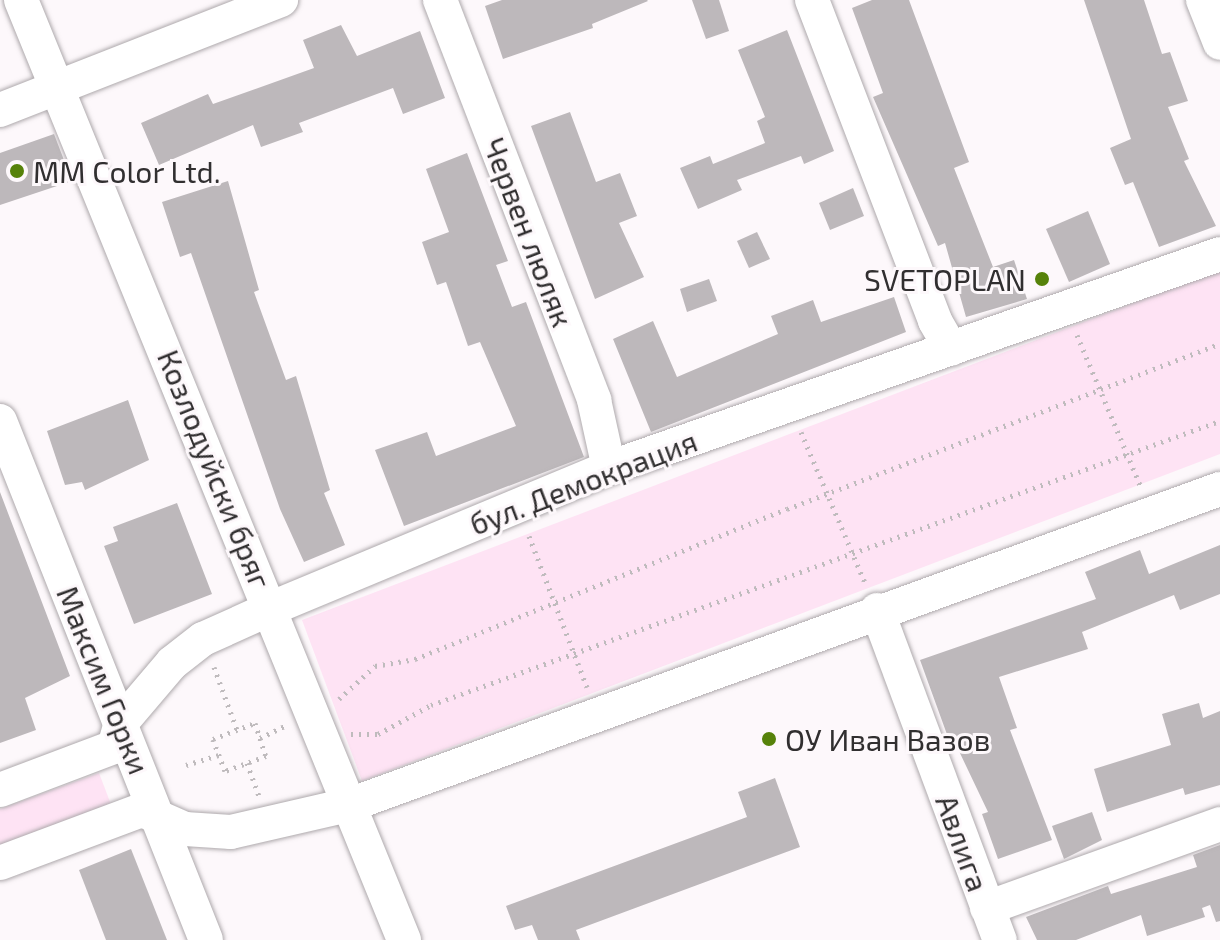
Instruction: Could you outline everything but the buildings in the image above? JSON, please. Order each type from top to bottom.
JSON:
[{"type":"street","name":"Козлодуйски бряг","points":[[21,0],[315,711],[404,940]]},
{"type":"street","points":[[0,110],[281,0]]},
{"type":"street","name":"Червен люляк","points":[[440,0],[594,400],[609,468]]},
{"type":"street","points":[[812,0],[935,321],[951,349]]},
{"type":"street","points":[[1203,0],[1220,43]]},
{"type":"street","name":"бул. Демокрация","points":[[0,790],[114,747],[121,723],[172,663],[203,639],[272,608],[609,468],[1220,254]]},
{"type":"street","name":"Максим Горки","points":[[0,421],[206,940]]},
{"type":"street","points":[[0,863],[142,810],[159,819],[206,833],[231,832],[352,804],[877,610],[1220,489]]},
{"type":"street","name":"Авлига","points":[[877,610],[1000,940]]},
{"type":"street","points":[[987,908],[1220,824]]},
{"type":"path","points":[[1066,308],[1152,513]]},
{"type":"path","points":[[315,711],[333,706],[375,666],[415,659],[827,494],[1220,344]]},
{"type":"path","points":[[790,405],[877,610]]},
{"type":"path","points":[[315,711],[334,717],[352,735],[378,734],[431,705],[1220,421]]},
{"type":"path","points":[[517,506],[598,714]]},
{"type":"path","points":[[203,639],[237,730]]},
{"type":"path","points":[[255,723],[266,756],[225,771],[219,755],[213,739],[255,723]]},
{"type":"path","points":[[186,765],[219,755]]},
{"type":"shaded area","points":[[1220,270],[1220,454],[362,781],[302,620]]},
{"type":"shaded area","points":[[99,773],[112,807],[0,848],[0,809]]},
{"type":"place","name":"MM Color Ltd.","points":[[17,171]]},
{"type":"place","name":"SVETOPLAN","points":[[1042,279]]},
{"type":"place","name":"ОУ Иван Вазов","points":[[769,739]]}]
